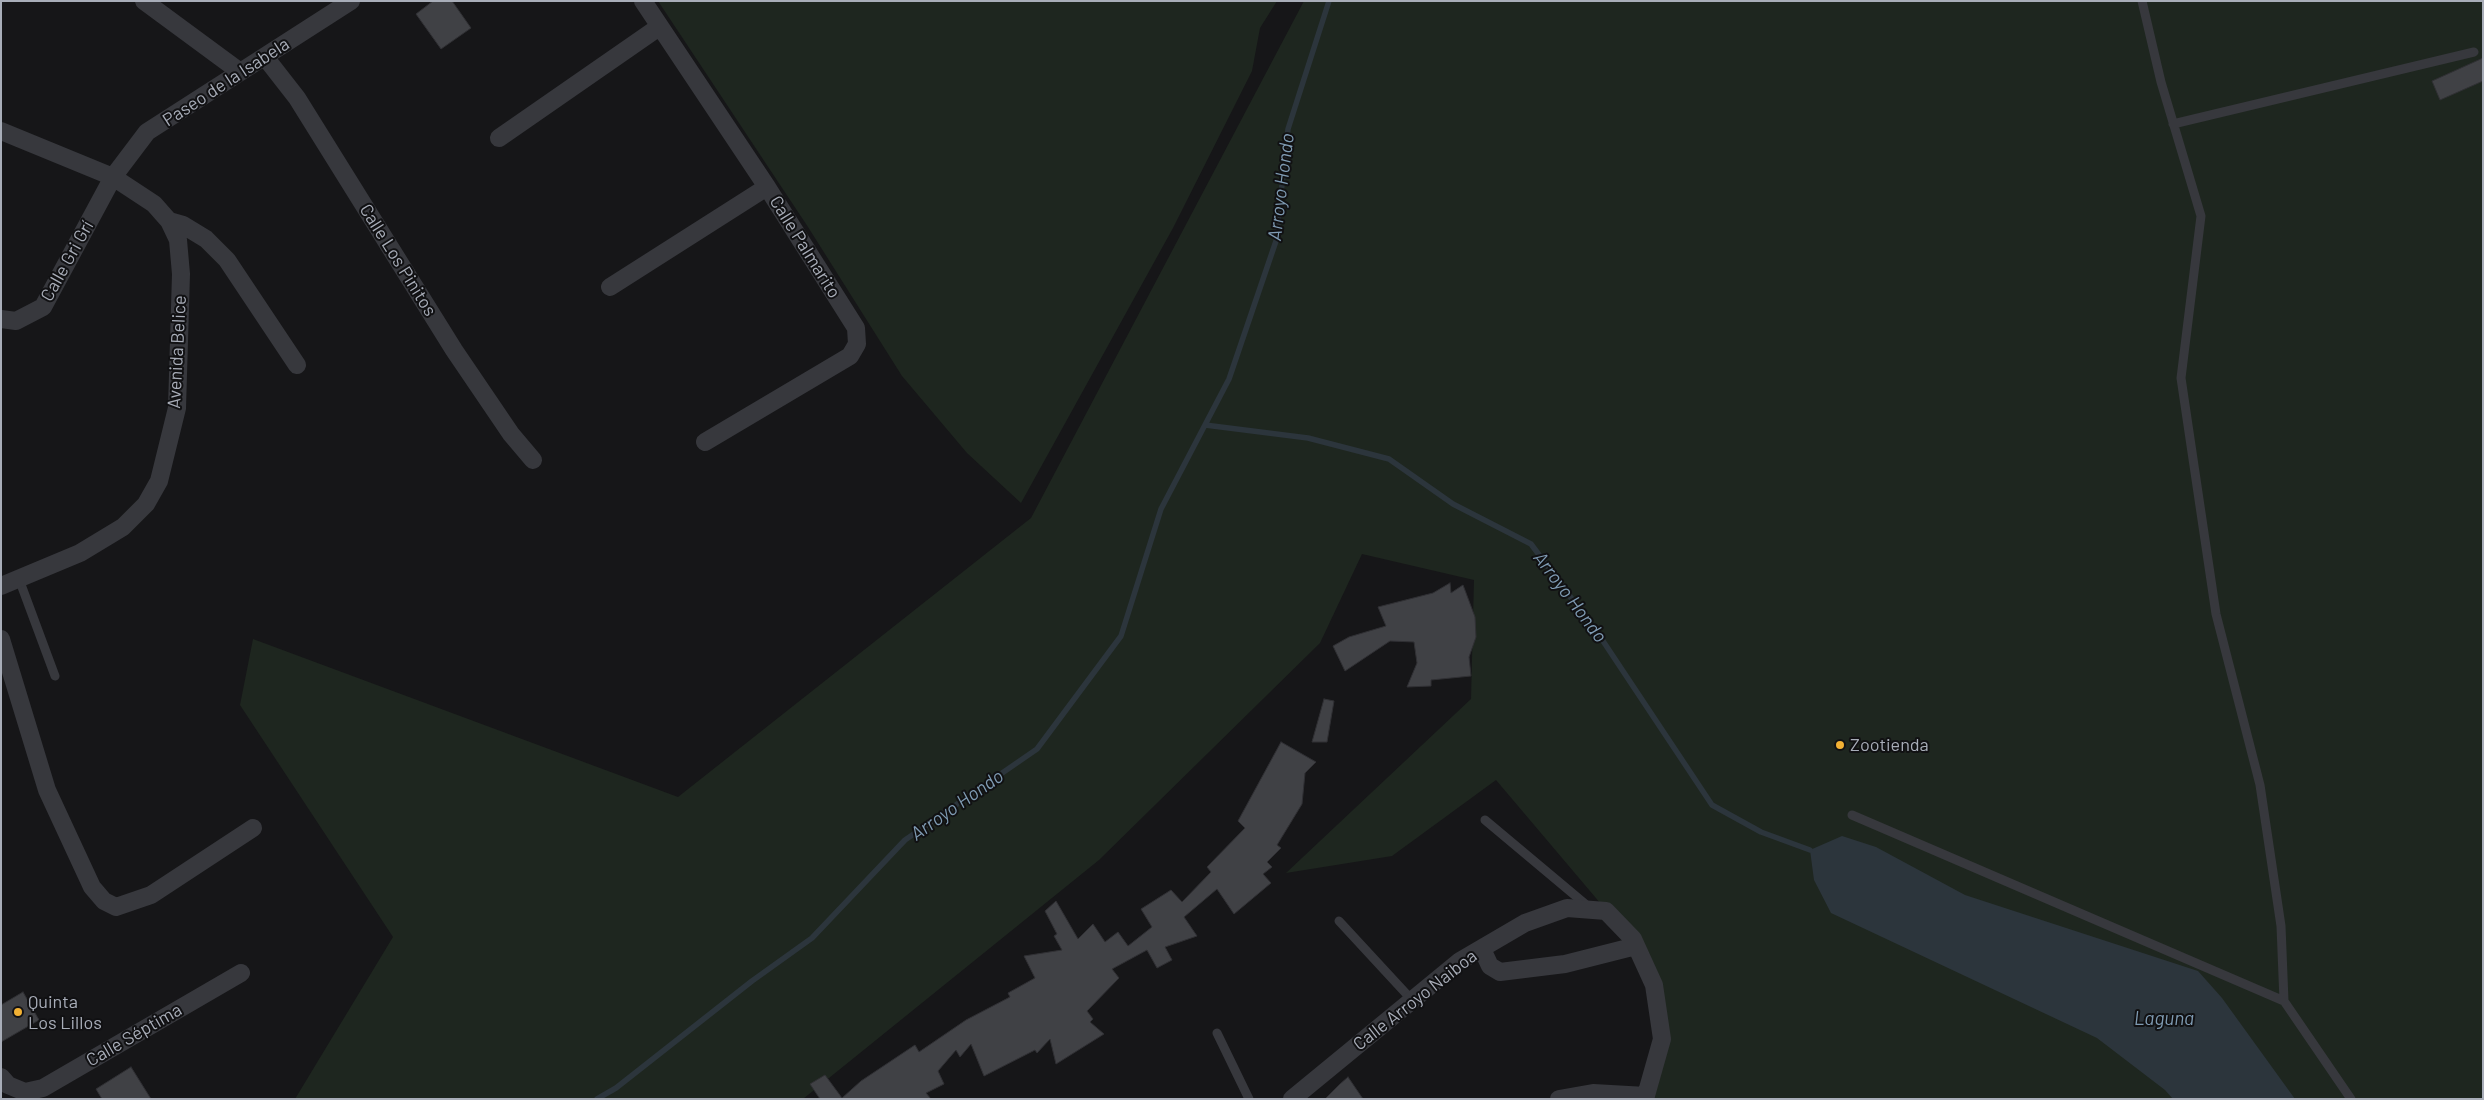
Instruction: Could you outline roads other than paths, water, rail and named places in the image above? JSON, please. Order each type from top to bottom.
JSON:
[{"type":"street","points":[[144,1],[239,72]]},
{"type":"street","name":"Paseo de la Isabela","points":[[113,177],[147,132],[352,1]]},
{"type":"street","name":"Calle Palmarito","points":[[642,1],[767,187],[856,328],[857,344],[850,356],[705,442]]},
{"type":"street","points":[[500,138],[659,26]]},
{"type":"street","name":"Calle Los Pinitos","points":[[265,57],[297,98],[459,357],[511,434],[534,460]]},
{"type":"street","name":"Avenida Belice","points":[[1,131],[113,177],[154,204],[168,221],[178,240],[181,274],[177,398],[159,481],[146,504],[123,528],[80,553],[1,586]]},
{"type":"street","name":"Calle Gri Grí","points":[[1,319],[16,321],[43,307],[113,177]]},
{"type":"street","points":[[610,287],[767,187]]},
{"type":"street","points":[[168,221],[196,232],[206,239],[227,260],[297,365]]},
{"type":"street","points":[[1,639],[47,790],[92,887],[104,901],[116,907],[151,895],[253,828]]},
{"type":"street","name":"Calle Arroyo Naiboa","points":[[1292,1099],[1460,961],[1525,923],[1567,908],[1599,910]]},
{"type":"street","points":[[1559,1099],[1593,1092],[1645,1098],[1662,1039],[1654,985],[1633,938],[1599,910]]},
{"type":"street","points":[[1482,948],[1490,966],[1500,972],[1565,964],[1636,946]]},
{"type":"street","name":"Calle Séptima","points":[[1,1077],[8,1085],[25,1092],[43,1088],[241,973]]},
{"type":"lane","points":[[2142,1],[2173,124],[2200,216],[2181,378],[2216,614],[2260,785],[2281,926],[2284,1001],[2351,1099]]},
{"type":"lane","points":[[2173,124],[2474,52]]},
{"type":"lane","points":[[19,579],[55,676]]},
{"type":"lane","points":[[1852,814],[2284,1001]]},
{"type":"lane","points":[[1485,820],[1599,910]]},
{"type":"lane","points":[[1339,921],[1412,1000]]},
{"type":"lane","points":[[1216,1033],[1249,1099]]},
{"type":"water","name":"Laguna","points":[[1842,836],[1876,847],[1965,895],[2198,971],[2222,998],[2295,1099],[2173,1099],[2165,1090],[2097,1038],[1831,913],[1814,880],[1810,850]]},
{"type":"waterway","name":"Arroyo Hondo","points":[[597,1099],[616,1088],[752,981],[812,938],[905,840],[1037,749],[1121,636],[1161,509],[1229,379],[1276,241],[1288,129],[1329,1]]},
{"type":"waterway","name":"Arroyo Hondo","points":[[1205,425],[1308,438],[1389,459],[1453,504],[1531,544],[1601,638],[1712,805],[1761,832],[1810,850]]},
{"type":"place","name":"Zootienda","points":[[1840,745]]},
{"type":"place","name":"Quinta Los Lillos","points":[[18,1012]]}]
